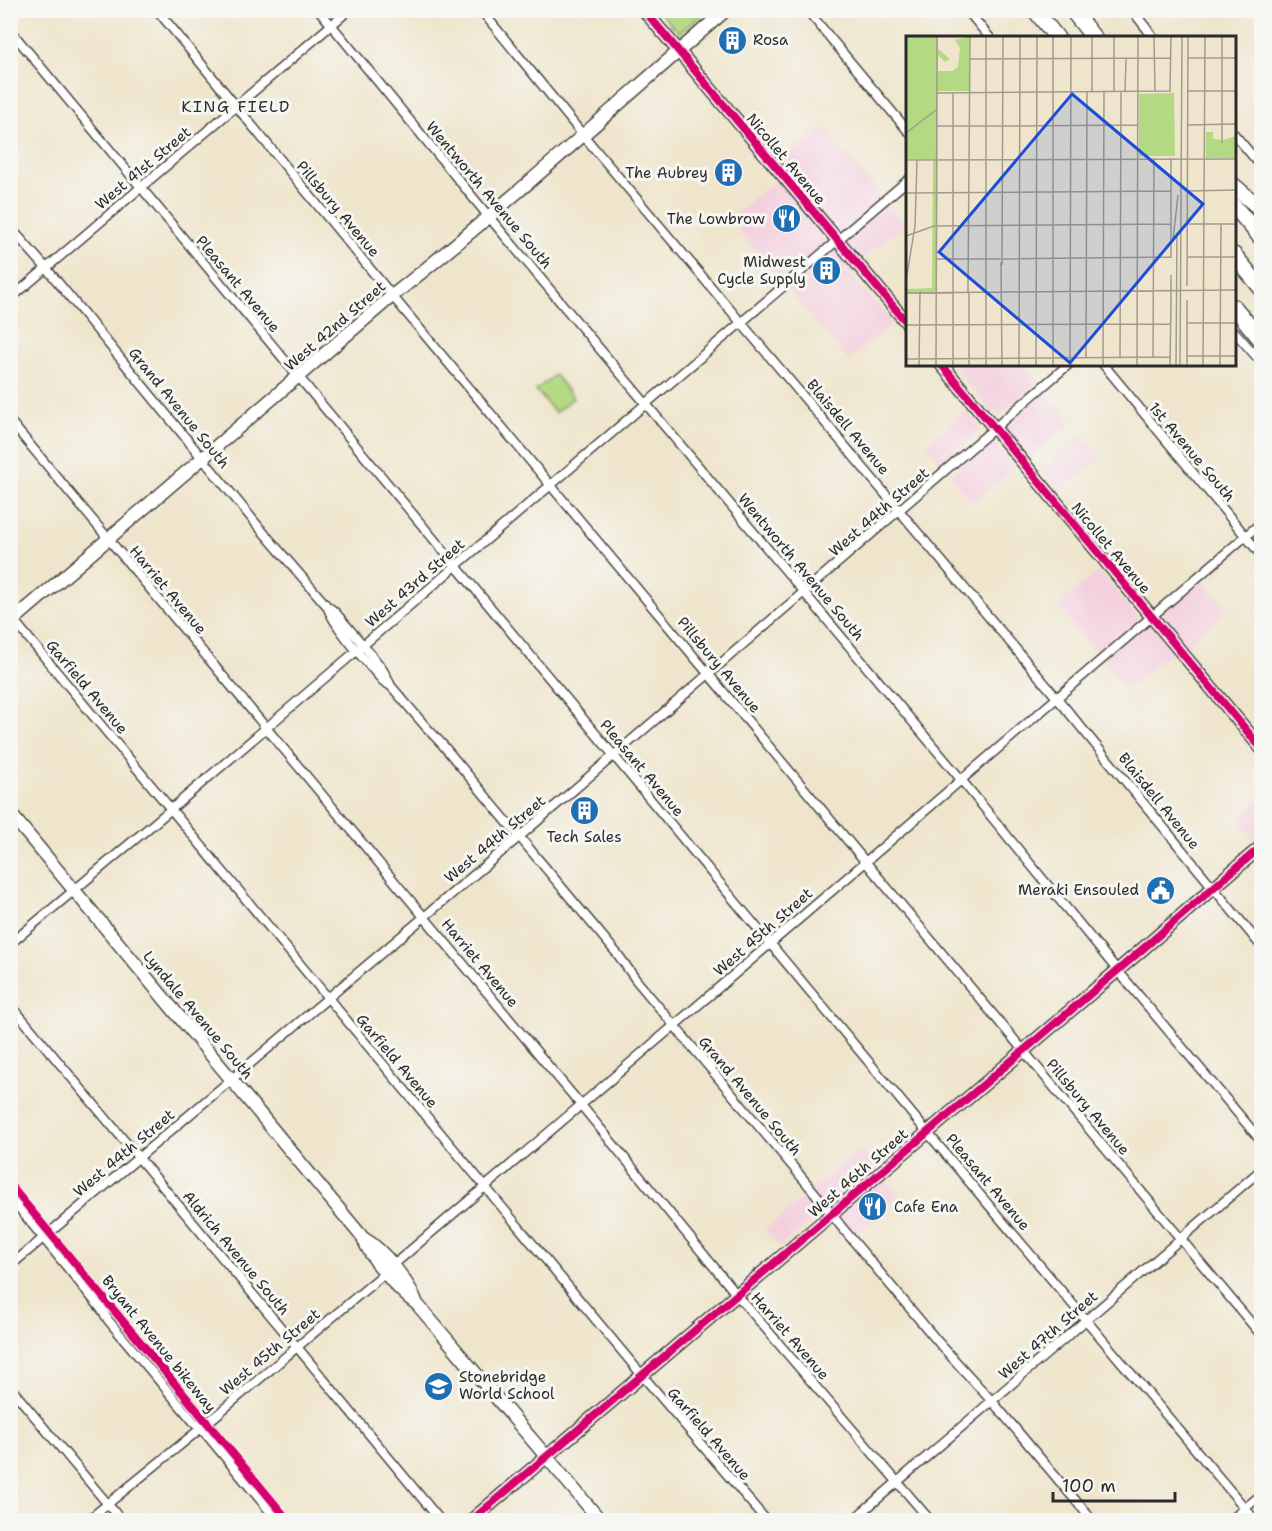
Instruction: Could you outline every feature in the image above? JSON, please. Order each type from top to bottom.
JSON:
[{"type":"highway","points":[[1035,10],[1055,36]]},
{"type":"highway","points":[[1072,10],[1092,36]]},
{"type":"highway","points":[[1236,188],[1262,210]]},
{"type":"highway","points":[[1236,208],[1262,241]]},
{"type":"highway","points":[[1236,257],[1260,286]]},
{"type":"highway","points":[[1236,309],[1262,341]]},
{"type":"main road","name":"Nicollet Avenue","points":[[644,10],[906,322]]},
{"type":"main road","name":"West 42nd Street","points":[[12,620],[156,500],[392,296],[489,217],[726,10]]},
{"type":"main road","name":"Nicollet Avenue","points":[[943,366],[1262,749]]},
{"type":"main road","name":"Lyndale Avenue South","points":[[10,813],[363,1238],[367,1249],[413,1294],[417,1304],[600,1521]]},
{"type":"main road","name":"West 46th Street","points":[[472,1521],[1262,846]]},
{"type":"street","name":"Pillsbury Avenue","points":[[157,10],[392,296],[1262,1336]]},
{"type":"street","name":"Wentworth Avenue South","points":[[319,10],[489,217],[962,780],[1262,1142]]},
{"type":"street","name":"West 41st Street","points":[[10,299],[349,10]]},
{"type":"street","name":"Blaisdell Avenue","points":[[481,10],[1057,698],[1262,947]]},
{"type":"street","points":[[807,10],[906,129]]},
{"type":"street","points":[[967,10],[988,36]]},
{"type":"street","points":[[1132,10],[1152,36]]},
{"type":"street","name":"Pleasant Avenue","points":[[10,30],[927,1132],[1255,1521]]},
{"type":"street","points":[[1236,136],[1262,167]]},
{"type":"street","name":"West 43rd Street","points":[[10,944],[172,809],[906,182]]},
{"type":"street","name":"Grand Avenue South","points":[[10,227],[47,268],[258,526],[327,606],[335,612],[360,648],[380,666],[391,686],[619,956],[636,980],[840,1225],[1092,1521]]},
{"type":"street","points":[[1236,333],[1262,363]]},
{"type":"street","name":"West 44th Street","points":[[10,1266],[519,837],[1067,366]]},
{"type":"street","name":"1st Avenue South","points":[[1104,366],[1262,556]]},
{"type":"street","name":"Harriet Avenue","points":[[10,421],[737,1295],[930,1521]]},
{"type":"street","name":"West 45th Street","points":[[88,1521],[485,1188],[1262,522]]},
{"type":"street","name":"Garfield Avenue","points":[[12,620],[172,809],[327,999],[642,1376],[766,1521]]},
{"type":"street","name":"Aldrich Avenue South","points":[[10,1004],[440,1521]]},
{"type":"street","name":"West 47th Street","points":[[853,1521],[1262,1169]]},
{"type":"street","points":[[10,1197],[45,1238],[108,1320],[277,1521]]},
{"type":"street","points":[[10,1388],[122,1521]]},
{"type":"street","points":[[1231,1521],[1262,1494]]},
{"type":"shaded area","points":[[823,127],[905,225],[865,257],[853,277],[893,323],[848,360],[788,289],[809,270],[800,261],[780,279],[729,219],[786,171],[780,162]]},
{"type":"shaded area","points":[[953,366],[1023,366],[1037,382],[999,416],[994,415]]},
{"type":"shaded area","points":[[1045,392],[1072,423],[1030,458],[1007,432],[1007,428]]},
{"type":"shaded area","points":[[966,411],[979,429],[941,463],[926,445]]},
{"type":"shaded area","points":[[1081,435],[1101,458],[1059,493],[1040,470]]},
{"type":"shaded area","points":[[992,442],[1015,468],[972,503],[950,476],[986,444]]},
{"type":"shaded area","points":[[1099,571],[1146,628],[1202,580],[1228,610],[1186,646],[1168,654],[1126,689],[1057,606]]},
{"type":"shaded area","points":[[576,793],[595,816],[585,825],[566,802]]},
{"type":"shaded area","points":[[1261,798],[1261,847],[1238,818]]},
{"type":"shaded area","points":[[859,1150],[900,1196],[856,1234],[830,1209],[808,1223],[780,1247],[765,1230]]},
{"type":"green space","points":[[659,11],[707,11],[679,33]]},
{"type":"green space","points":[[555,375],[573,398],[555,413],[536,390]]},
{"type":"cycle path","points":[[644,10],[906,322]]},
{"type":"cycle path","points":[[943,366],[1262,749]]},
{"type":"cycle path","points":[[472,1520],[1262,846]]},
{"type":"cycle path","name":"Bryant Avenue bikeway","points":[[10,1185],[288,1520]]},
{"type":"place","name":"Rosa","points":[[732,40]]},
{"type":"place","name":"The Aubrey","points":[[729,173]]},
{"type":"place","name":"The Lowbrow","points":[[786,219]]},
{"type":"place","name":"Midwest Cycle Supply","points":[[827,271]]},
{"type":"place","name":"Tech Sales","points":[[584,810]]},
{"type":"place","name":"Meraki Ensouled","points":[[1160,890]]},
{"type":"place","name":"Cafe Ena","points":[[873,1207]]},
{"type":"place","name":"Stonebridge World School","points":[[438,1386]]},
{"type":"district","name":"KING FIELD","points":[[236,106]]}]
